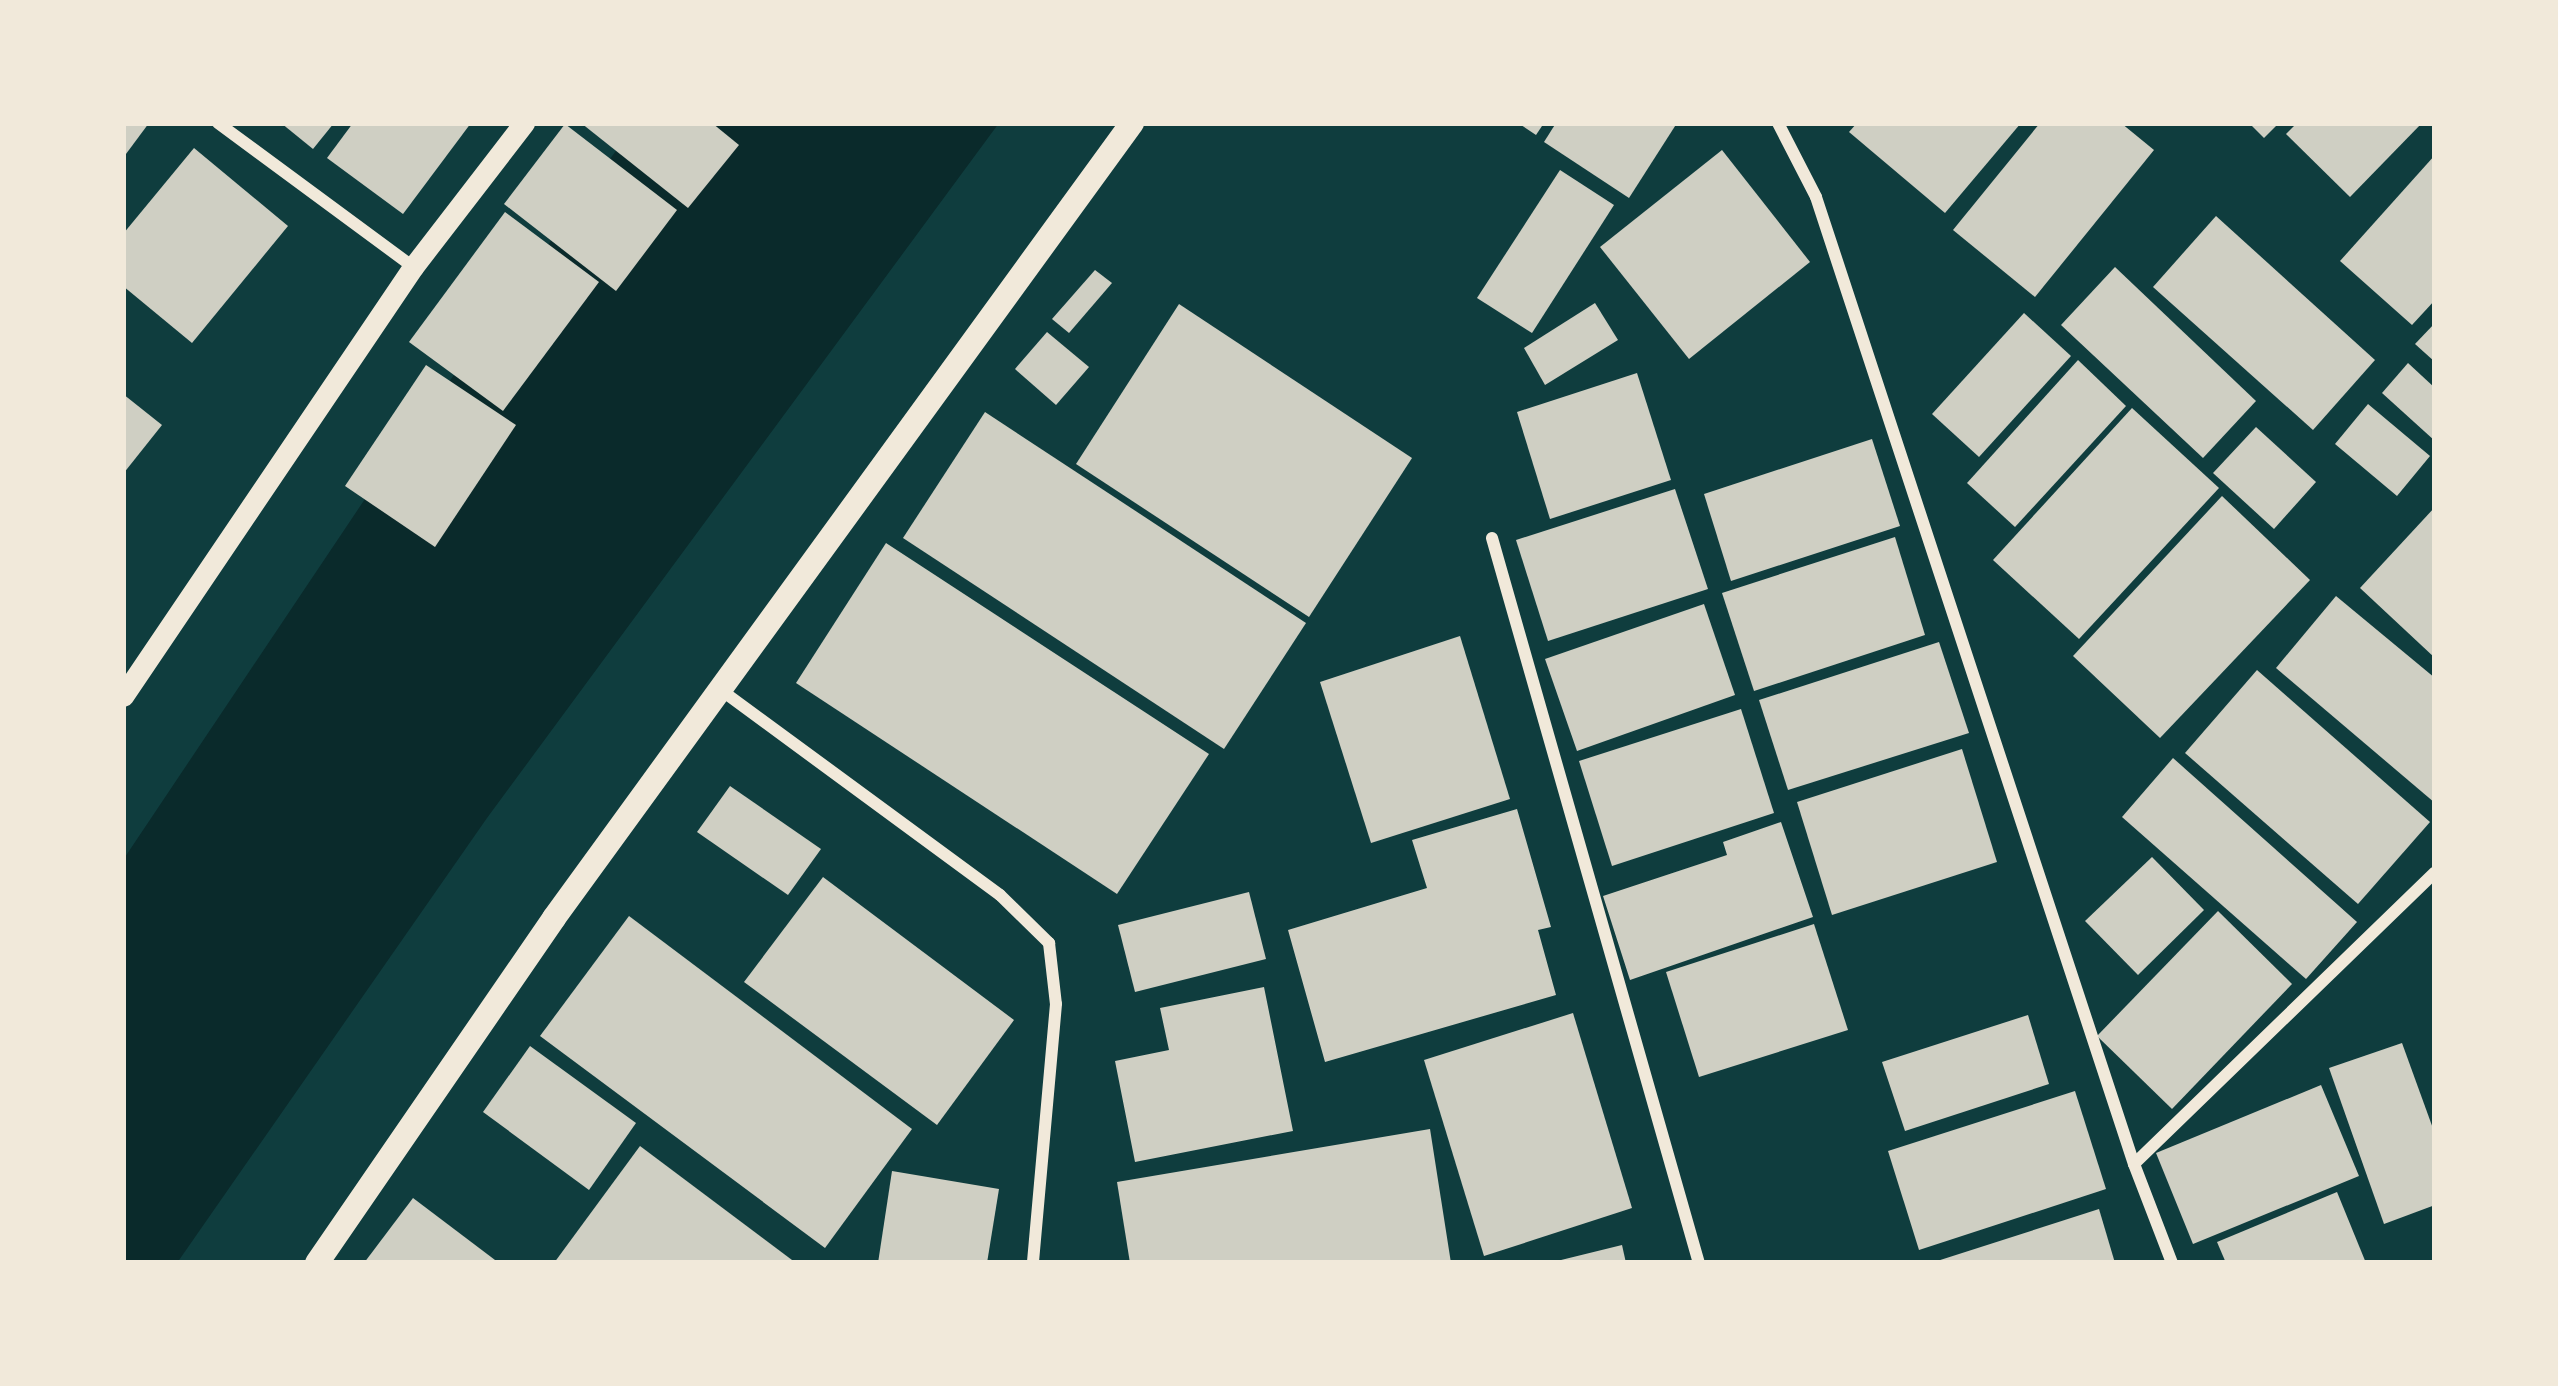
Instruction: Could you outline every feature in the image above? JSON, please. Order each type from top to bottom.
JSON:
[{"type":"main road","points":[[317,1263],[554,918],[1132,123]]},
{"type":"street","points":[[218,123],[413,267]]},
{"type":"street","points":[[123,696],[413,267],[524,123]]},
{"type":"street","points":[[1778,123],[1816,197],[2134,1164],[2172,1263]]},
{"type":"street","points":[[1492,538],[1699,1263]]},
{"type":"street","points":[[720,689],[1000,895],[1049,943],[1056,1004],[1033,1263]]},
{"type":"street","points":[[2134,1164],[2435,872]]},
{"type":"water","points":[[636,123],[999,123],[487,818],[177,1263],[123,1263],[123,860],[373,487]]},
{"type":"building","points":[[123,123],[149,123],[123,158]]},
{"type":"building","points":[[281,123],[334,123],[313,149]]},
{"type":"building","points":[[353,123],[471,123],[403,214],[327,158]]},
{"type":"building","points":[[581,123],[712,123],[739,145],[688,208]]},
{"type":"building","points":[[1518,123],[1544,123],[1536,135]]},
{"type":"building","points":[[1556,123],[1677,123],[1629,198],[1544,142]]},
{"type":"building","points":[[1857,123],[2021,123],[1945,213],[1849,132]]},
{"type":"building","points":[[2040,123],[2121,123],[2154,150],[2035,297],[1953,230]]},
{"type":"building","points":[[2249,123],[2279,123],[2264,138]]},
{"type":"building","points":[[2297,123],[2422,123],[2350,197],[2286,134]]},
{"type":"building","points":[[565,124],[677,210],[616,291],[504,204]]},
{"type":"building","points":[[194,148],[288,226],[192,343],[123,286],[123,234]]},
{"type":"building","points":[[1722,150],[1810,262],[1689,359],[1600,247]]},
{"type":"building","points":[[2435,155],[2435,300],[2412,325],[2340,261]]},
{"type":"building","points":[[1560,170],[1614,205],[1532,333],[1477,298]]},
{"type":"building","points":[[505,212],[599,282],[503,411],[409,342]]},
{"type":"building","points":[[2216,216],[2375,360],[2313,430],[2153,287]]},
{"type":"building","points":[[2115,267],[2256,401],[2203,458],[2061,325]]},
{"type":"building","points":[[1095,270],[1112,283],[1069,333],[1052,319]]},
{"type":"building","points":[[1595,303],[1618,340],[1545,385],[1524,348]]},
{"type":"building","points":[[1179,304],[1412,458],[1309,617],[1076,464]]},
{"type":"building","points":[[2024,313],[2071,356],[1979,457],[1932,414]]},
{"type":"building","points":[[2435,323],[2435,362],[2415,344]]},
{"type":"building","points":[[1047,332],[1089,367],[1056,405],[1015,369]]},
{"type":"building","points":[[2078,360],[2126,406],[2015,527],[1967,483]]},
{"type":"building","points":[[2408,363],[2435,388],[2435,441],[2382,393]]},
{"type":"building","points":[[426,365],[516,425],[435,547],[345,486]]},
{"type":"building","points":[[1637,373],[1671,480],[1550,519],[1517,412]]},
{"type":"building","points":[[123,394],[162,425],[123,474]]},
{"type":"building","points":[[2368,404],[2430,456],[2397,496],[2335,444]]},
{"type":"building","points":[[2132,408],[2219,488],[2079,639],[1993,560]]},
{"type":"building","points":[[985,412],[1306,623],[1224,749],[903,538]]},
{"type":"building","points":[[2256,427],[2316,482],[2274,529],[2213,473]]},
{"type":"building","points":[[1872,439],[1900,526],[1731,581],[1704,494]]},
{"type":"building","points":[[1675,489],[1708,589],[1548,641],[1516,540]]},
{"type":"building","points":[[2222,496],[2310,580],[2160,738],[2073,656]]},
{"type":"building","points":[[2435,507],[2435,658],[2360,588]]},
{"type":"building","points":[[1895,537],[1925,635],[1754,691],[1722,593]]},
{"type":"building","points":[[886,543],[1209,754],[1117,894],[796,683]]},
{"type":"building","points":[[2336,596],[2435,678],[2435,803],[2276,668]]},
{"type":"building","points":[[1704,604],[1735,695],[1577,751],[1545,659]]},
{"type":"building","points":[[1460,636],[1510,799],[1371,843],[1320,682]]},
{"type":"building","points":[[1939,642],[1969,733],[1788,790],[1759,700]]},
{"type":"building","points":[[2257,670],[2430,822],[2358,904],[2185,753]]},
{"type":"building","points":[[1741,709],[1774,813],[1612,866],[1579,761]]},
{"type":"building","points":[[1962,749],[1997,862],[1832,915],[1797,802]]},
{"type":"building","points":[[2173,758],[2357,922],[2306,979],[2122,817]]},
{"type":"building","points":[[730,786],[821,849],[788,895],[697,832]]},
{"type":"building","points":[[1517,809],[1551,927],[1538,930],[1556,995],[1325,1062],[1288,930],[1427,888],[1412,840]]},
{"type":"building","points":[[1781,822],[1813,917],[1630,980],[1603,896],[1727,855],[1723,842]]},
{"type":"building","points":[[2152,857],[2204,910],[2138,975],[2085,921]]},
{"type":"building","points":[[823,877],[1014,1020],[937,1125],[744,982]]},
{"type":"building","points":[[1249,892],[1266,959],[1135,992],[1118,925]]},
{"type":"building","points":[[2218,911],[2292,984],[2172,1109],[2097,1036]]},
{"type":"building","points":[[629,916],[912,1129],[825,1248],[540,1036]]},
{"type":"building","points":[[1814,924],[1848,1030],[1699,1077],[1666,972]]},
{"type":"building","points":[[1264,987],[1293,1131],[1135,1162],[1115,1061],[1169,1050],[1160,1008]]},
{"type":"building","points":[[1573,1013],[1632,1208],[1484,1256],[1424,1060]]},
{"type":"building","points":[[2028,1015],[2049,1084],[1905,1131],[1882,1062]]},
{"type":"building","points":[[2402,1043],[2435,1134],[2435,1205],[2384,1224],[2329,1068]]},
{"type":"building","points":[[530,1046],[636,1123],[589,1190],[483,1112]]},
{"type":"building","points":[[2321,1085],[2359,1176],[2193,1244],[2156,1153]]},
{"type":"building","points":[[2075,1091],[2106,1189],[1919,1250],[1888,1151]]},
{"type":"building","points":[[1430,1129],[1451,1263],[1130,1263],[1117,1182]]},
{"type":"building","points":[[640,1146],[796,1263],[554,1263]]},
{"type":"building","points":[[892,1171],[999,1189],[987,1263],[878,1263]]},
{"type":"building","points":[[2337,1192],[2366,1263],[2226,1263],[2217,1242]]},
{"type":"building","points":[[413,1198],[499,1263],[364,1263]]},
{"type":"building","points":[[2099,1209],[2115,1263],[1934,1263],[1934,1262]]},
{"type":"building","points":[[1622,1245],[1626,1263],[1557,1263],[1557,1261]]}]
